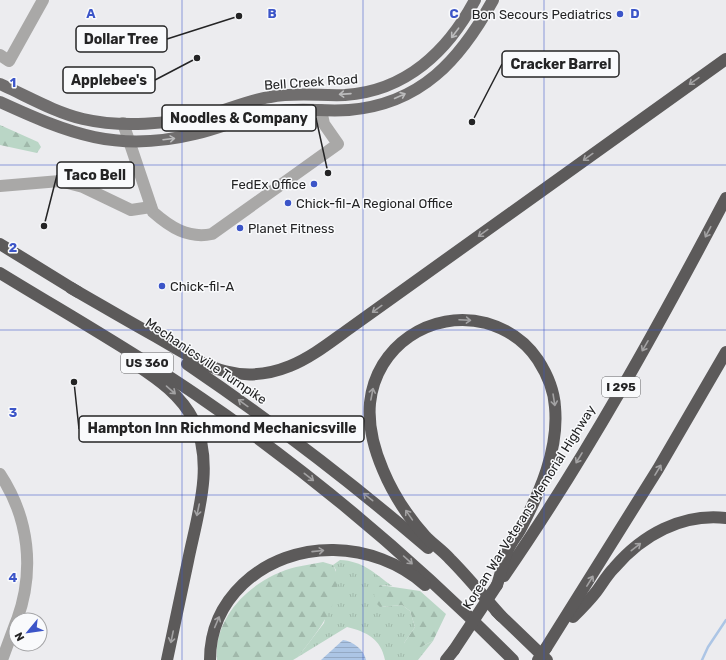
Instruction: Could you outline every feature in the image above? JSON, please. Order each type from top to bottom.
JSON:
[{"type":"highway","points":[[71,288],[187,356],[211,368],[225,372],[250,374],[265,373],[290,366],[313,354],[346,331],[726,58]]},
{"type":"highway","name":"Korean War Veterans Memorial Highway","points":[[446,660],[497,585],[506,567],[620,390],[726,198]]},
{"type":"highway","name":"Mechanicsville Turnpike","points":[[0,244],[71,288],[210,379],[309,451],[411,533],[529,642],[546,654]]},
{"type":"highway","name":"US 360","points":[[0,273],[164,373],[278,453],[383,537],[513,660]]},
{"type":"highway","points":[[12,280],[161,382],[175,394],[184,405],[198,431],[203,456],[203,490],[167,660]]},
{"type":"highway","points":[[501,616],[450,558],[412,521],[398,499],[383,469],[372,435],[370,403],[373,389],[382,367],[389,356],[406,338],[426,326],[438,322],[464,320],[478,322],[504,330],[516,337],[539,361],[549,380],[553,392],[556,418],[551,455],[543,479],[527,516],[507,551],[506,567]]},
{"type":"highway","points":[[538,660],[546,654],[571,616],[726,352]]},
{"type":"highway","points":[[571,616],[596,593],[617,564],[649,537],[673,524],[691,519],[710,517],[726,518]]},
{"type":"highway","points":[[210,660],[213,632],[226,603],[240,588],[265,568],[279,561],[311,551],[327,550],[358,552],[377,557],[396,566],[423,583],[488,635]]},
{"type":"highway","points":[[529,642],[552,660]]},
{"type":"main road","name":"Bell Creek Road","points":[[0,84],[72,116],[96,121],[124,123],[165,122],[185,119],[207,115],[270,96],[285,94],[347,94],[380,88],[408,76],[432,59],[456,32],[475,0]]},
{"type":"main road","name":"Bell Creek Road","points":[[0,102],[48,124],[83,136],[130,142],[181,137],[272,112],[294,110],[349,110],[368,107],[392,100],[424,84],[450,63],[469,40],[493,0]]},
{"type":"street","points":[[5,58],[43,0]]},
{"type":"street","points":[[124,123],[153,212],[164,222],[191,235],[212,234],[338,144],[324,124],[322,110]]},
{"type":"street","points":[[0,186],[60,180],[82,187],[131,210],[151,207]]},
{"type":"street","points":[[0,474],[20,513],[27,542],[27,581],[18,612]]},
{"type":"street","points":[[2,660],[8,643]]},
{"type":"green space","points":[[0,125],[38,142],[41,147],[37,153],[0,145]]},
{"type":"green space","points":[[340,560],[362,565],[368,568],[392,586],[380,585],[380,607],[402,605],[410,611],[415,627],[404,643],[423,646],[433,641],[418,660],[385,660],[380,647],[372,638],[361,631],[347,627],[298,657],[324,623],[336,570],[333,565]]},
{"type":"green space","points":[[323,562],[333,565],[337,576],[337,589],[334,601],[321,626],[298,657],[293,660],[217,660],[218,643],[222,627],[229,613],[240,600],[266,579],[281,572],[296,567]]},
{"type":"green space","points":[[380,585],[420,591],[446,614],[433,641],[413,651],[408,650],[404,643],[415,627],[410,611],[402,605],[380,607],[377,604],[374,595]]},
{"type":"water","points":[[343,640],[351,642],[358,647],[365,656],[366,660],[321,660]]},
{"type":"waterway","points":[[702,660],[708,647],[726,620]]},
{"type":"place","name":"Bon Secours Pediatrics","points":[[620,14]]},
{"type":"place","name":"Dollar Tree","points":[[239,16]]},
{"type":"place","name":"Applebee's","points":[[197,58]]},
{"type":"place","name":"Cracker Barrel","points":[[472,122]]},
{"type":"place","name":"Noodles & Company","points":[[328,173]]},
{"type":"place","name":"FedEx Office","points":[[314,184]]},
{"type":"place","name":"Chick-fil-A Regional Office","points":[[288,203]]},
{"type":"place","name":"Taco Bell","points":[[44,226]]},
{"type":"place","name":"Planet Fitness","points":[[240,228]]},
{"type":"place","name":"Chick-fil-A","points":[[162,286]]},
{"type":"place","name":"Hampton Inn Richmond Mechanicsville","points":[[74,382]]}]
